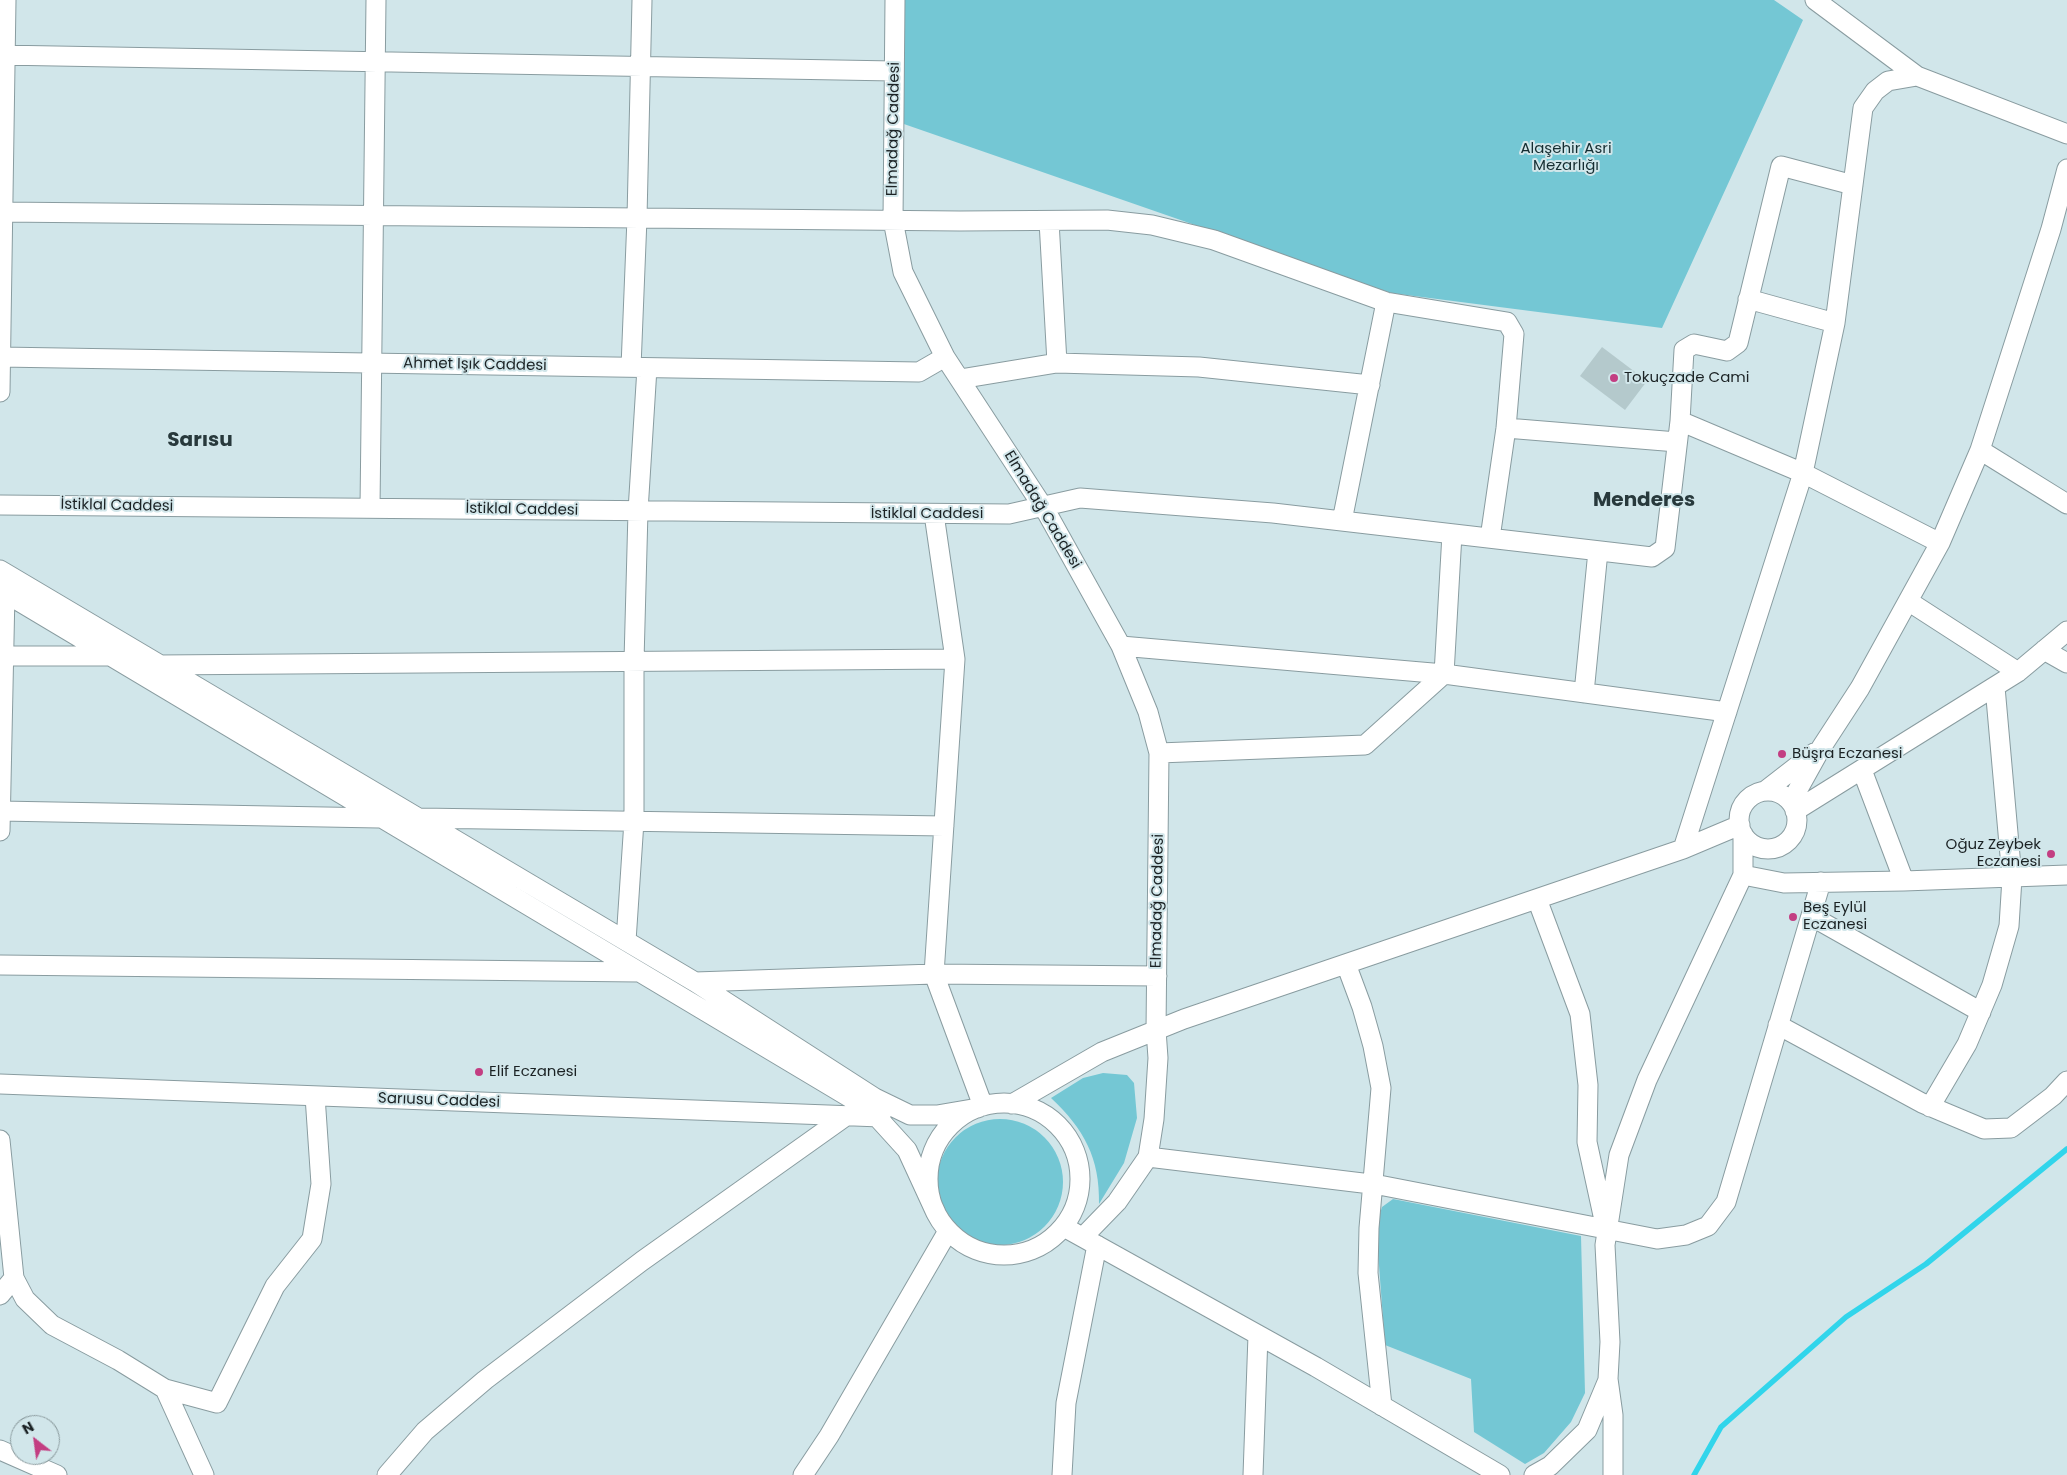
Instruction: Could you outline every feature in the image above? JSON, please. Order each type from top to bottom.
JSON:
[{"type":"street","points":[[0,392],[3,55],[6,0]]},
{"type":"street","points":[[370,508],[376,0]]},
{"type":"street","points":[[626,941],[634,821],[634,661],[639,367],[637,218],[642,0]]},
{"type":"street","name":"Elmadağ Caddesi","points":[[895,0],[892,220],[903,272],[945,357],[1044,508],[1121,646],[1148,712],[1159,753],[1156,1030],[1158,1058],[1154,1119],[1148,1157]]},
{"type":"street","points":[[1815,0],[1917,76],[2067,134]]},
{"type":"street","points":[[3,55],[894,71]]},
{"type":"street","points":[[1683,849],[1803,473],[1835,323],[1863,108],[1874,91],[1888,81],[1917,76]]},
{"type":"street","points":[[1835,323],[1748,299],[1780,166],[1853,185]]},
{"type":"street","points":[[1793,807],[1821,748],[1860,688],[1940,543],[1980,450],[2051,229],[2067,168]]},
{"type":"street","points":[[1,212],[892,220],[1106,220],[1152,225],[1214,240],[1386,302],[1507,322],[1514,334],[1506,428],[1490,538]]},
{"type":"street","points":[[1049,220],[1057,363]]},
{"type":"street","name":"İstiklal Caddesi","points":[[0,505],[1008,514],[1044,508],[1080,498],[1273,513],[1652,557],[1665,548],[1680,422],[1684,350],[1694,344],[1727,351],[1738,343],[1748,299]]},
{"type":"street","points":[[1342,521],[1386,302]]},
{"type":"street","name":"Ahmet Işık Caddesi","points":[[0,357],[918,372],[945,357]]},
{"type":"street","points":[[960,380],[1057,363],[1199,367],[1370,385]]},
{"type":"street","points":[[1680,422],[1803,473],[1940,543]]},
{"type":"street","points":[[1506,428],[1677,442]]},
{"type":"street","points":[[1980,450],[2067,504]]},
{"type":"street","points":[[934,514],[954,659],[934,974],[981,1107]]},
{"type":"street","points":[[1159,753],[1365,745],[1444,674],[1452,534]]},
{"type":"street","points":[[1584,692],[1598,551]]},
{"type":"street","points":[[0,570],[695,982],[875,1098],[910,1115]]},
{"type":"street","points":[[0,831],[2,591]]},
{"type":"street","points":[[2,591],[859,1103],[877,1117],[907,1150],[936,1213],[948,1231],[969,1247],[994,1255],[1020,1254],[1045,1244],[1064,1227],[1076,1206],[1080,1184],[1078,1161],[1069,1139],[1054,1122],[1035,1110],[1012,1104],[981,1107],[956,1121],[939,1140],[930,1164],[928,1189],[936,1213]]},
{"type":"street","points":[[1908,600],[2018,672]]},
{"type":"street","points":[[1793,807],[1862,770],[1995,687],[2018,672],[2067,631]]},
{"type":"street","points":[[1121,646],[1444,674],[1727,712]]},
{"type":"street","points":[[2044,650],[2067,664]]},
{"type":"street","points":[[2,656],[112,656]]},
{"type":"street","points":[[158,665],[954,659]]},
{"type":"street","points":[[1930,1107],[1967,1044],[1981,1012],[1992,985],[2009,926],[2012,878],[1995,687]]},
{"type":"street","points":[[1743,875],[1739,816],[1747,800],[1755,794],[1765,791],[1821,748]]},
{"type":"street","points":[[1862,770],[1904,881]]},
{"type":"street","points":[[1613,1475],[1613,1415],[1608,1378],[1610,1342],[1604,1245],[1619,1155],[1647,1080],[1743,875],[1782,845],[1794,831],[1797,821],[1793,807],[1784,796],[1765,791]]},
{"type":"street","points":[[0,811],[381,818]]},
{"type":"street","points":[[420,818],[944,826]]},
{"type":"street","points":[[1012,1104],[1102,1052],[1156,1030],[1741,829]]},
{"type":"street","points":[[1741,829],[1748,841],[1764,848],[1774,848],[1782,845]]},
{"type":"street","points":[[1743,875],[1784,883],[2067,875]]},
{"type":"street","points":[[1067,1475],[1066,1403],[1090,1241],[1148,1157],[1374,1185],[1607,1231],[1657,1239],[1686,1236],[1708,1226],[1726,1202],[1821,882]]},
{"type":"street","points":[[1537,899],[1580,1014],[1588,1085],[1587,1142],[1607,1231]]},
{"type":"street","points":[[1811,916],[1981,1012]]},
{"type":"street","points":[[1346,964],[1371,1036],[1381,1088],[1369,1228],[1368,1273],[1382,1406]]},
{"type":"street","points":[[0,965],[640,972]]},
{"type":"street","points":[[695,982],[934,974],[1157,976]]},
{"type":"street","points":[[1778,1025],[1930,1107],[1984,1129],[2011,1128],[2053,1096],[2067,1081]]},
{"type":"street","name":"Sarıusu Caddesi","points":[[0,1084],[877,1117],[937,1115],[981,1107]]},
{"type":"street","points":[[0,1140],[14,1278],[25,1298],[52,1325],[118,1360],[165,1389],[217,1403],[275,1286],[312,1239],[321,1184],[315,1096]]},
{"type":"street","points":[[387,1475],[425,1431],[485,1380],[642,1261],[846,1116]]},
{"type":"street","points":[[1064,1227],[1258,1335],[1500,1475]]},
{"type":"street","points":[[803,1475],[829,1436],[948,1231]]},
{"type":"street","points":[[0,1295],[14,1278]]},
{"type":"street","points":[[1253,1475],[1258,1335]]},
{"type":"street","points":[[1534,1475],[1550,1466],[1587,1430],[1608,1378]]},
{"type":"street","points":[[165,1389],[204,1475]]},
{"type":"street","points":[[0,1450],[58,1475]]},
{"type":"green space","name":"Alaşehir Asri Mezarlığı","points":[[903,0],[1774,0],[1803,20],[1662,328],[1391,293],[901,123]]},
{"type":"green space","points":[[1103,1073],[1127,1075],[1134,1083],[1137,1118],[1124,1163],[1099,1204],[1097,1172],[1088,1145],[1073,1121],[1051,1098],[1083,1078]]},
{"type":"green space","points":[[1000,1119],[1024,1124],[1044,1138],[1058,1158],[1063,1182],[1058,1206],[1044,1226],[1024,1240],[1000,1245],[976,1240],[956,1226],[942,1206],[937,1182],[942,1158],[956,1138],[976,1124]]},
{"type":"green space","points":[[1393,1199],[1581,1236],[1585,1393],[1571,1422],[1544,1453],[1525,1464],[1474,1432],[1471,1379],[1385,1345],[1376,1226],[1382,1207]]},
{"type":"building","name":"Tokuçzade Cami","points":[[1602,347],[1647,381],[1625,410],[1580,376]]},
{"type":"waterway","points":[[1694,1475],[1721,1427],[1846,1317],[1926,1264],[2067,1149]]},
{"type":"place","name":"Tokuçzade Cami","points":[[1614,378]]},
{"type":"place","name":"Büşra Eczanesi","points":[[1782,754]]},
{"type":"place","name":"Oğuz Zeybek Eczanesi","points":[[2051,854]]},
{"type":"place","name":"Beş Eylül Eczanesi","points":[[1793,917]]},
{"type":"place","name":"Elif Eczanesi","points":[[479,1072]]},
{"type":"district","name":"Sarısu","points":[[200,441]]},
{"type":"district","name":"Menderes","points":[[1644,501]]}]
